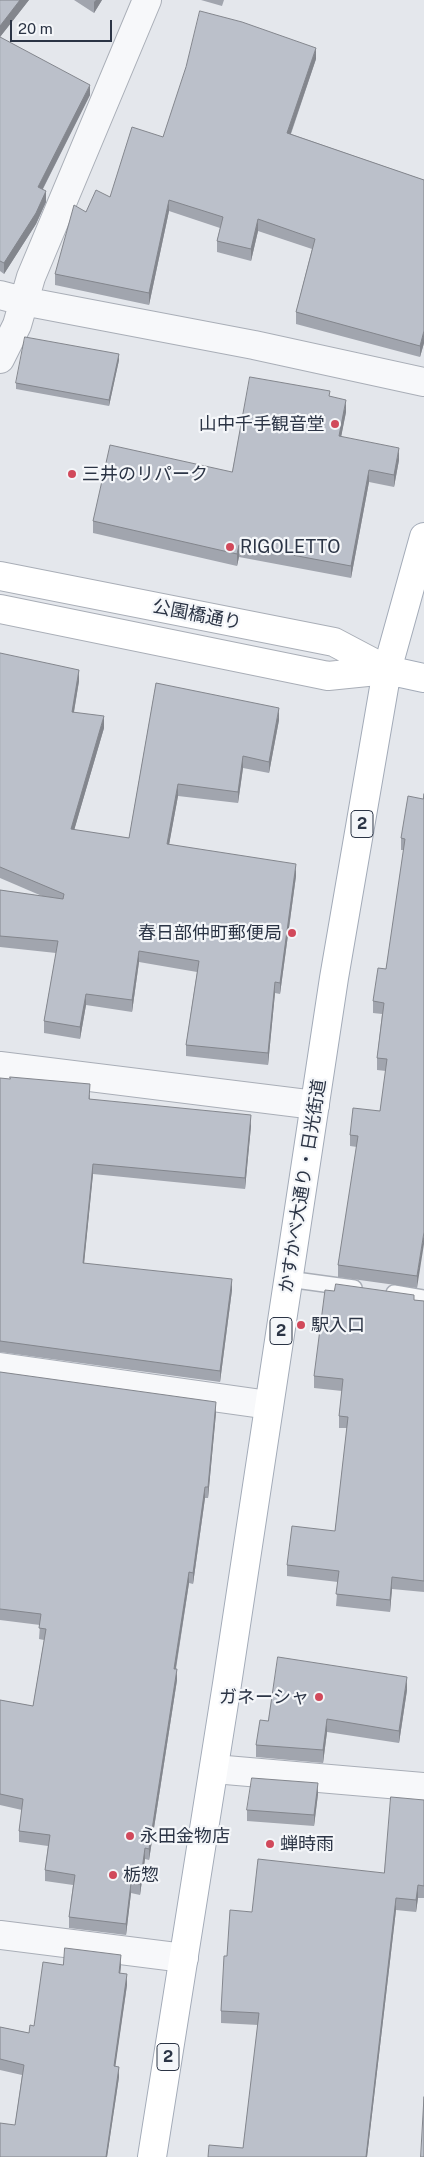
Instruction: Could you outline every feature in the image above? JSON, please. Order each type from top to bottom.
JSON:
[{"type":"main road","name":"かすかべ大通り・日光街道","points":[[184,1958],[334,978],[387,670],[424,536]]},
{"type":"main road","name":"公園橋通り","points":[[0,576],[334,642],[387,670],[424,678]]},
{"type":"main road","name":"公園橋通り","points":[[0,609],[328,676],[387,670]]},
{"type":"main road","name":"2","points":[[152,2157],[184,1958]]},
{"type":"street","points":[[11,298],[31,277],[147,0]]},
{"type":"street","points":[[0,359],[17,325],[11,298]]},
{"type":"street","points":[[11,298],[254,345],[424,382]]},
{"type":"street","points":[[0,1066],[315,1105]]},
{"type":"street","points":[[0,1367],[269,1405]]},
{"type":"street","points":[[214,1769],[424,1787]]},
{"type":"street","points":[[0,1935],[184,1958]]},
{"type":"lane","points":[[288,1279],[424,1298]]},
{"type":"building","points":[[0,0],[20,0],[0,26]]},
{"type":"building","points":[[200,11],[242,22],[316,48],[287,133],[424,180],[424,331],[420,346],[296,312],[315,239],[258,219],[251,249],[217,241],[223,217],[169,200],[149,293],[55,274],[74,205],[86,212],[96,190],[110,197],[132,127],[163,137],[186,67]]},
{"type":"building","points":[[0,37],[90,85],[38,187],[46,191],[36,213],[4,263],[0,261]]},
{"type":"building","points":[[25,337],[119,354],[109,400],[16,383]]},
{"type":"building","points":[[250,377],[330,391],[329,396],[346,400],[339,436],[399,448],[394,475],[369,470],[351,566],[239,545],[237,554],[93,521],[110,445],[232,472]]},
{"type":"building","points":[[0,653],[79,670],[72,712],[104,716],[71,829],[129,838],[156,683],[279,708],[269,762],[243,756],[238,792],[178,784],[167,844],[296,864],[280,983],[275,982],[268,1053],[186,1045],[199,961],[139,951],[132,1000],[86,994],[80,1027],[44,1021],[58,941],[0,936],[0,890],[63,899],[64,894],[0,867]]},
{"type":"building","points":[[424,794],[424,1232],[417,1276],[338,1265],[358,1136],[350,1135],[353,1108],[380,1111],[387,1059],[377,1058],[384,1003],[373,1001],[378,968],[386,969],[405,839],[401,838],[408,796],[423,799]]},
{"type":"building","points":[[10,1077],[90,1084],[89,1099],[251,1115],[245,1178],[93,1164],[83,1263],[232,1279],[220,1371],[0,1341],[0,1078],[10,1079]]},
{"type":"building","points":[[336,1284],[414,1295],[414,1300],[424,1301],[424,1581],[392,1577],[390,1600],[336,1594],[339,1571],[287,1565],[292,1526],[335,1531],[348,1417],[339,1416],[343,1379],[314,1376],[325,1290],[334,1291]]},
{"type":"building","points":[[0,1372],[216,1402],[208,1487],[205,1487],[193,1573],[189,1572],[174,1669],[177,1669],[149,1849],[145,1848],[140,1884],[131,1883],[126,1924],[69,1917],[75,1875],[45,1870],[50,1835],[19,1831],[23,1799],[0,1794],[0,1700],[33,1706],[46,1629],[39,1628],[41,1614],[0,1609]]},
{"type":"building","points":[[278,1657],[407,1677],[399,1731],[327,1719],[323,1750],[256,1745],[260,1720],[268,1721]]},
{"type":"building","points":[[252,1778],[318,1783],[314,1815],[247,1810]]},
{"type":"building","points":[[391,1797],[424,1800],[424,1886],[418,1885],[416,1900],[396,1898],[366,2157],[208,2157],[209,2145],[243,2148],[259,2013],[221,2011],[224,1956],[227,1956],[230,1910],[252,1912],[258,1859],[384,1873]]},
{"type":"building","points":[[65,1948],[121,1955],[119,1973],[127,1974],[114,2066],[119,2067],[106,2157],[0,2157],[0,2123],[15,2125],[24,2065],[0,2059],[0,2027],[29,2033],[30,2025],[34,2026],[43,1962],[63,1965]]},
{"type":"building","points":[[424,2097],[424,2157],[421,2157]]},
{"type":"place","name":"山中千手観音堂","points":[[335,424]]},
{"type":"place","name":"三井のリパーク","points":[[72,474]]},
{"type":"place","name":"RIGOLETTO","points":[[230,547]]},
{"type":"place","name":"春日部仲町郵便局","points":[[292,933]]},
{"type":"place","name":"駅入口","points":[[301,1325]]},
{"type":"place","name":"ガネーシャ","points":[[319,1697]]},
{"type":"place","name":"永田金物店","points":[[130,1836]]},
{"type":"place","name":"蝉時雨","points":[[270,1844]]},
{"type":"place","name":"栃惣","points":[[113,1875]]}]
